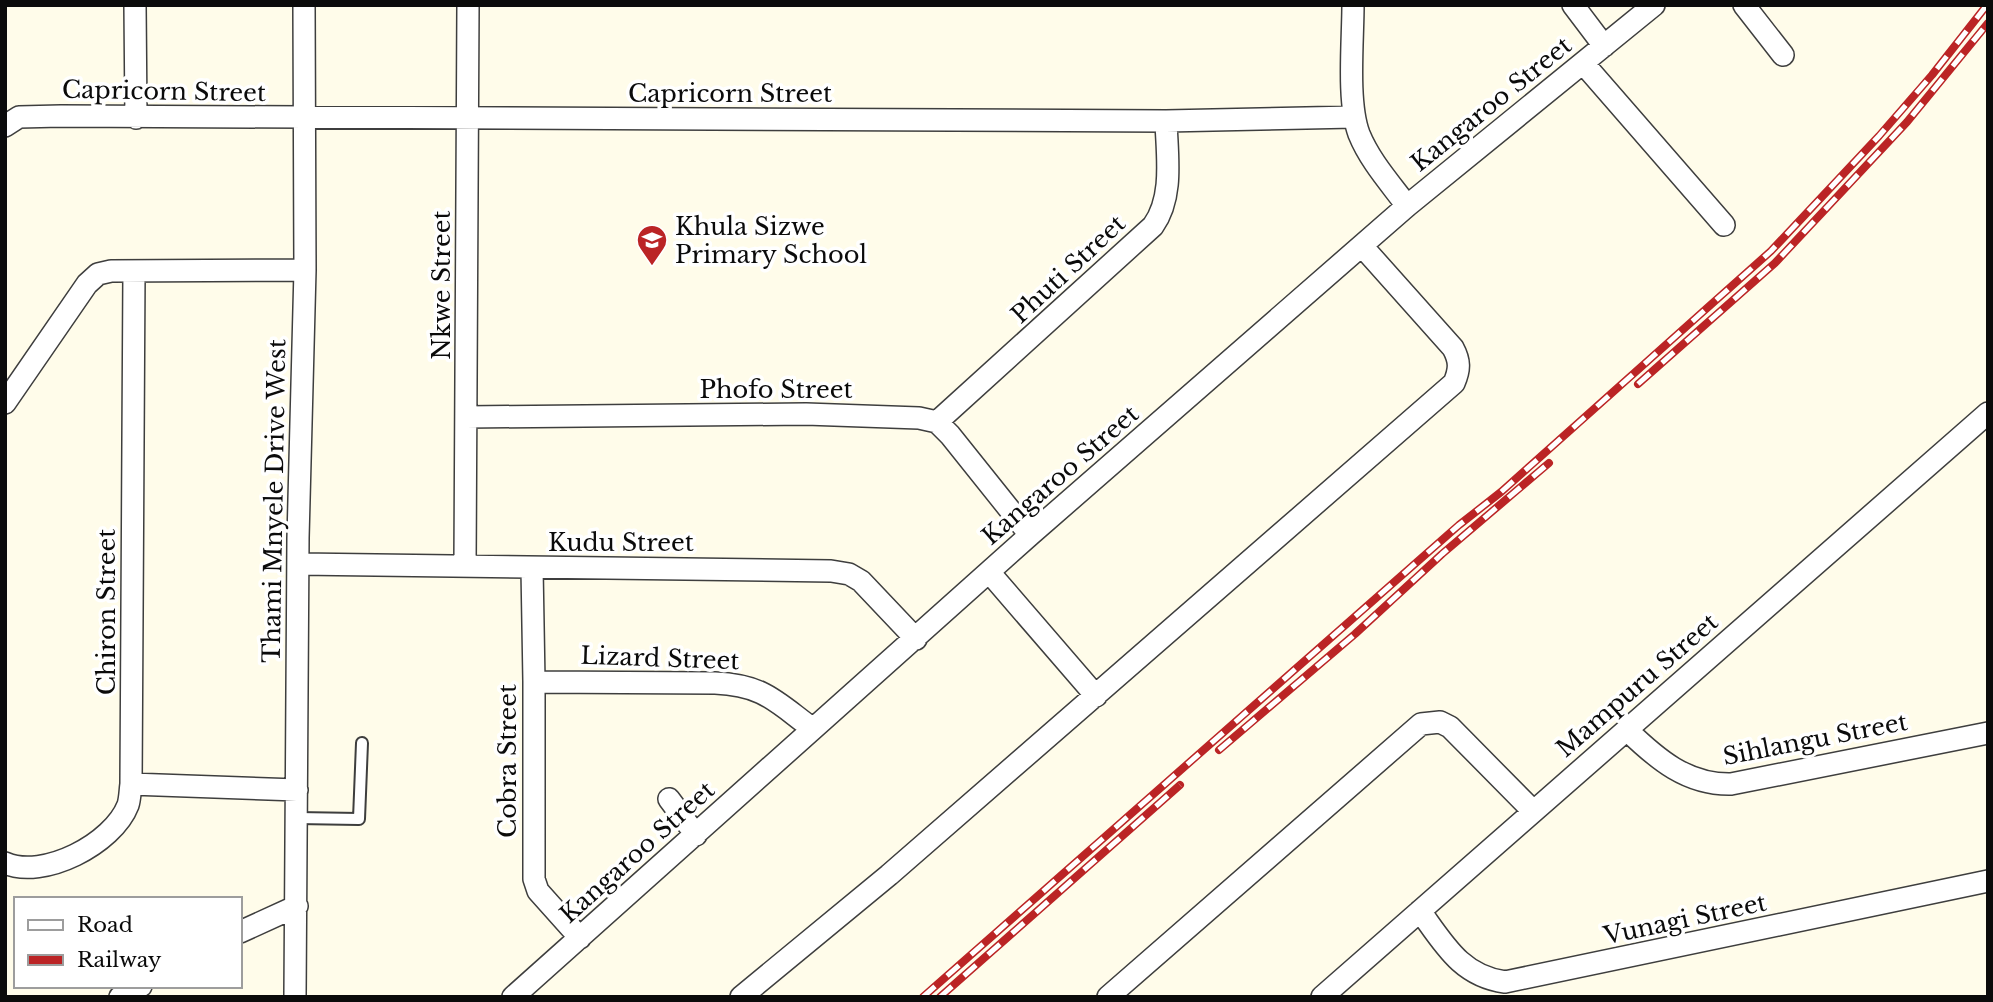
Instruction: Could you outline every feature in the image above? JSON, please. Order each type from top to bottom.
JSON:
[{"type":"street","points":[[135,5],[136,118]]},
{"type":"street","name":"Thami Mnyele Drive West","points":[[295,997],[305,270],[304,5]]},
{"type":"street","name":"Nkwe Street","points":[[465,565],[468,5]]},
{"type":"street","points":[[1353,5],[1354,117],[1360,136],[1377,167],[1407,206]]},
{"type":"street","points":[[1573,5],[1604,46]]},
{"type":"street","name":"Kangaroo Street","points":[[513,997],[1030,535],[1407,206],[1654,5]]},
{"type":"street","points":[[1744,5],[1783,55]]},
{"type":"street","points":[[1583,63],[1724,225]]},
{"type":"street","name":"Capricorn Street","points":[[5,126],[19,117],[1166,121],[1354,117]]},
{"type":"street","name":"Phuti Street","points":[[937,422],[1153,226],[1161,215],[1166,189],[1166,121]]},
{"type":"street","points":[[741,997],[889,875],[1454,383],[1459,371],[1458,358],[1453,348],[1362,246]]},
{"type":"street","points":[[5,402],[87,284],[98,274],[111,271],[305,270]]},
{"type":"street","name":"Chiron Street","points":[[5,863],[25,869],[46,867],[83,851],[103,837],[121,818],[128,805],[131,784],[134,271]]},
{"type":"street","name":"Mampuru Street","points":[[1322,997],[1988,413]]},
{"type":"street","name":"Phofo Street","points":[[466,417],[806,414],[919,418],[937,422]]},
{"type":"street","points":[[937,422],[1030,535]]},
{"type":"street","name":"Kudu Street","points":[[299,564],[841,572],[861,581],[916,639]]},
{"type":"street","name":"Cobra Street","points":[[531,568],[534,879],[538,891],[580,938]]},
{"type":"street","points":[[989,572],[1096,696]]},
{"type":"street","name":"Lizard Street","points":[[534,682],[744,685],[762,691],[813,729]]},
{"type":"street","points":[[1108,997],[1421,724],[1440,722],[1450,727],[1533,811]]},
{"type":"street","name":"Sihlangu Street","points":[[1627,730],[1666,764],[1698,781],[1715,784],[1731,784],[1988,733]]},
{"type":"street","points":[[131,784],[296,790]]},
{"type":"street","points":[[669,799],[696,835]]},
{"type":"street","name":"Vunagi Street","points":[[1420,911],[1459,962],[1488,980],[1505,982],[1988,881]]},
{"type":"street","points":[[242,931],[296,906]]},
{"type":"street","points":[[120,997],[137,988]]},
{"type":"lane","points":[[297,818],[359,819],[362,743]]},
{"type":"railway","points":[[923,997],[1459,525],[1501,492],[1771,251],[1879,136],[1987,5]]},
{"type":"railway","points":[[1638,384],[1775,263],[1907,122],[1988,23]]},
{"type":"railway","points":[[1219,750],[1549,463]]},
{"type":"railway","points":[[940,997],[1180,785]]},
{"type":"place","name":"Khula Sizwe Primary School","points":[[652,267]]}]
